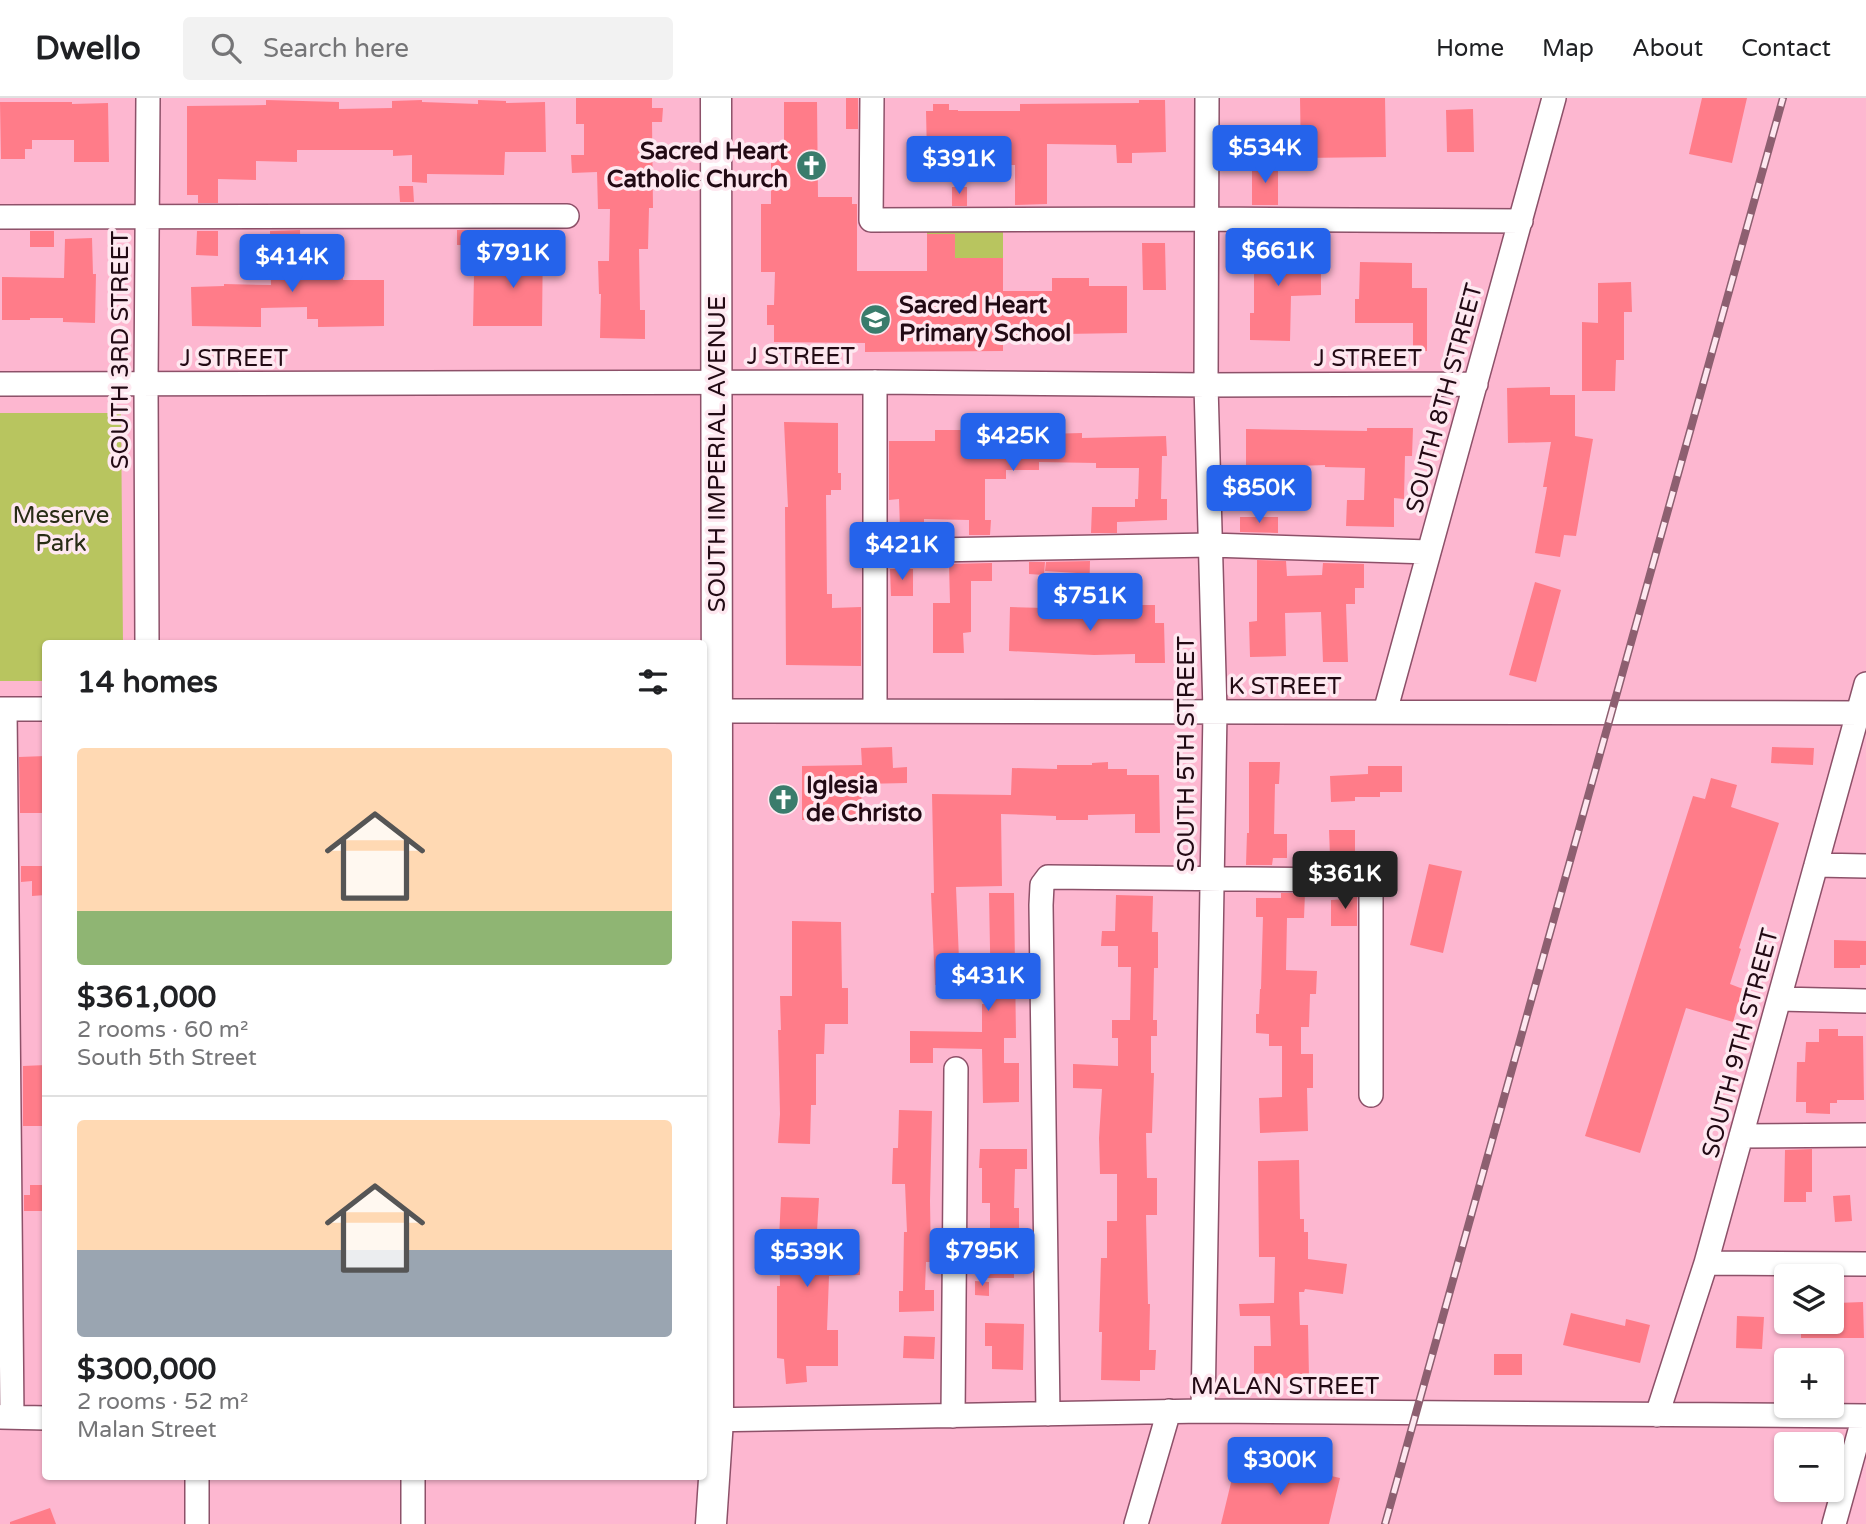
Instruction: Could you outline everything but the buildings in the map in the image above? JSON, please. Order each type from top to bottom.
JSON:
[{"type":"main road","name":"SOUTH IMPERIAL AVENUE","points":[[710,1524],[710,710],[716,383],[716,98]]},
{"type":"street","name":"SOUTH 3RD STREET","points":[[147,640],[148,98]]},
{"type":"street","points":[[872,98],[871,220],[1521,221]]},
{"type":"street","name":"SOUTH 5TH STREET","points":[[1203,1411],[1215,712],[1206,385],[1207,98]]},
{"type":"street","name":"SOUTH 8TH STREET","points":[[1385,712],[1554,98]]},
{"type":"street","points":[[0,217],[567,216]]},
{"type":"street","points":[[875,382],[875,711]]},
{"type":"street","name":"J STREET","points":[[0,384],[1476,384]]},
{"type":"street","points":[[874,551],[1211,545],[1429,552]]},
{"type":"street","name":"SOUTH 9TH STREET","points":[[1657,1415],[1706,1263],[1816,865],[1862,713],[1866,684]]},
{"type":"street","points":[[42,709],[2,709],[6,1417],[42,1418]]},
{"type":"street","name":"K STREET","points":[[710,710],[1862,713]]},
{"type":"street","points":[[1816,865],[1866,866]]},
{"type":"street","points":[[1048,1414],[1042,886],[1048,877],[1361,880],[1371,885],[1371,1095]]},
{"type":"street","points":[[1779,999],[1866,1001]]},
{"type":"street","points":[[953,1416],[956,1069]]},
{"type":"street","points":[[1741,1136],[1866,1135]]},
{"type":"street","points":[[1706,1263],[1866,1264]]},
{"type":"street","points":[[1136,1524],[1169,1411]]},
{"type":"street","name":"MALAN STREET","points":[[711,1420],[1169,1411],[1865,1416]]},
{"type":"street","points":[[1834,1524],[1865,1416]]},
{"type":"street","points":[[197,1480],[197,1524]]},
{"type":"street","points":[[413,1480],[413,1524]]},
{"type":"green space","points":[[927,229],[1003,229],[1003,258],[927,258]]},
{"type":"green space","name":"Meserve Park","points":[[0,413],[121,413],[123,640],[42,640],[42,681],[0,681]]},
{"type":"railway","points":[[1385,1524],[1783,98]]},
{"type":"place","name":"Sacred Heart Catholic Church","points":[[811,165]]},
{"type":"place","name":"Sacred Heart Primary School","points":[[876,319]]},
{"type":"place","name":"Iglesia de Christo","points":[[783,799]]}]
